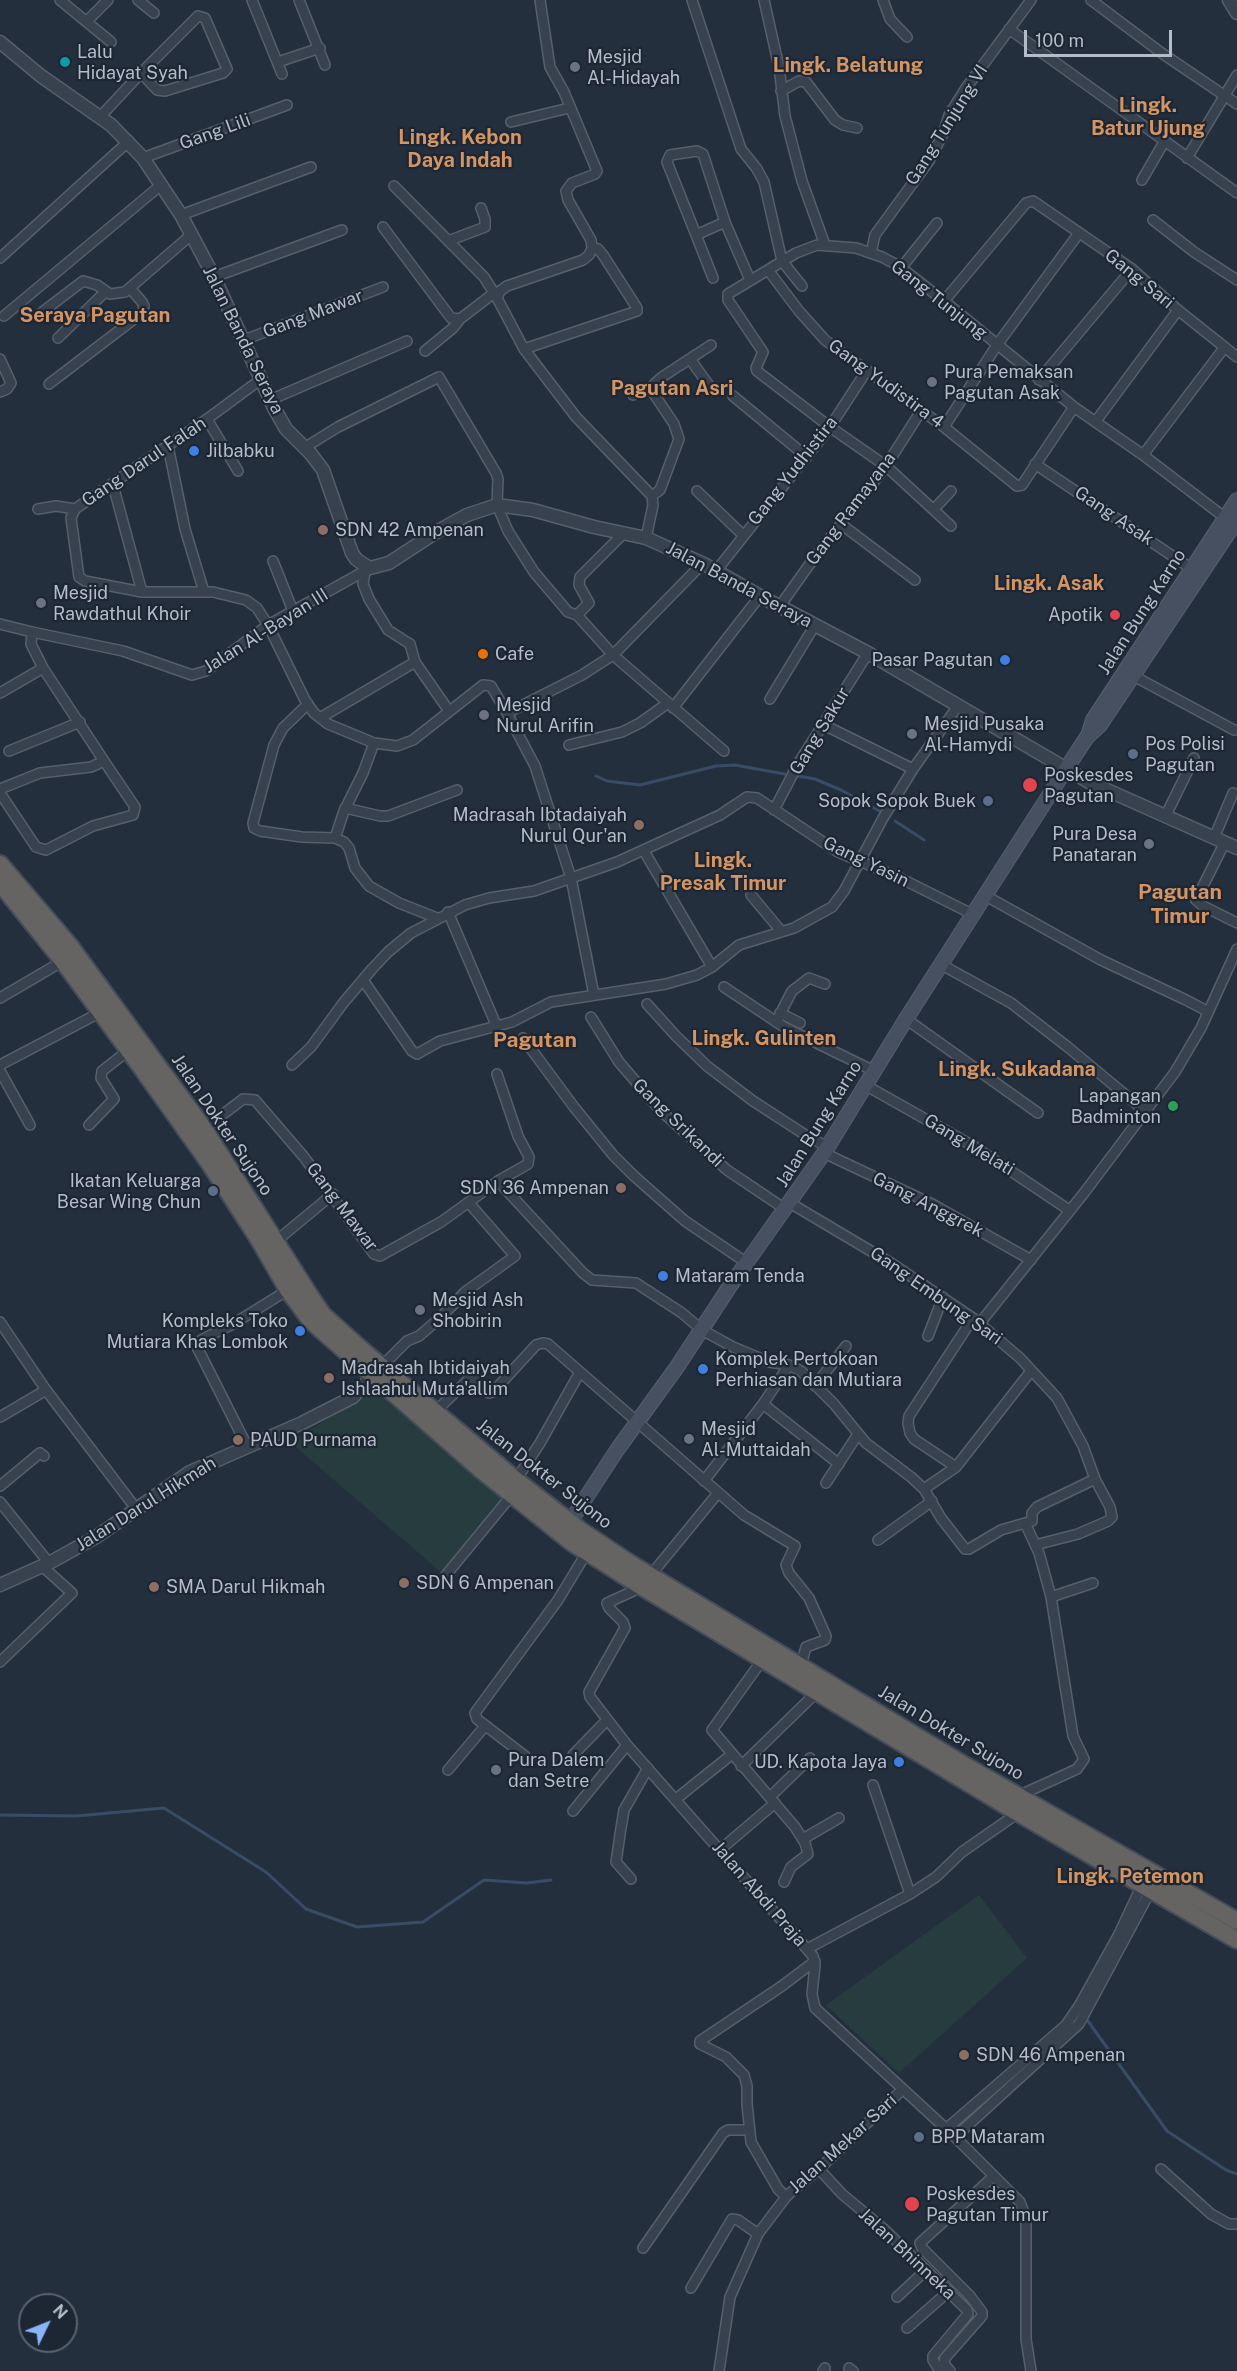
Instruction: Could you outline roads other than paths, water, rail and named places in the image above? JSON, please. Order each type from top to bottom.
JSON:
[{"type":"highway","name":"Jalan Dokter Sujono","points":[[0,864],[70,946],[146,1062],[204,1129],[323,1315],[377,1371],[436,1411],[514,1488],[646,1581],[732,1632],[801,1665],[1018,1796],[1129,1867],[1237,1921]]},
{"type":"highway","points":[[0,884],[63,961],[129,1050],[146,1062],[288,1290],[311,1321],[377,1371],[514,1488]]},
{"type":"highway","points":[[567,1527],[587,1552],[646,1581]]},
{"type":"highway","points":[[732,1632],[763,1659],[817,1692],[1018,1814],[1129,1867],[1147,1887],[1237,1940]]},
{"type":"main road","points":[[1233,524],[1237,500]]},
{"type":"main road","name":"Jalan Bung Karno","points":[[567,1527],[826,1150],[906,1019],[1038,812],[1087,737],[1100,725],[1192,569],[1233,524]]},
{"type":"main road","name":"Jalan Bung Karno","points":[[1129,674],[1233,524]]},
{"type":"street","points":[[60,0],[111,42]]},
{"type":"street","points":[[87,21],[108,0]]},
{"type":"street","points":[[138,0],[154,13]]},
{"type":"street","points":[[252,0],[282,74]]},
{"type":"street","points":[[299,0],[325,65]]},
{"type":"street","points":[[425,351],[453,328],[460,319],[507,286],[584,260],[592,248],[591,240],[568,200],[566,191],[572,183],[596,172],[564,92],[550,67],[540,0]]},
{"type":"street","points":[[692,0],[741,149],[764,182],[782,261],[802,286]]},
{"type":"street","points":[[764,0],[780,67],[781,91],[802,181],[825,245]]},
{"type":"street","points":[[883,0],[890,19],[907,36]]},
{"type":"street","name":"Gang Tunjung VI","points":[[871,253],[875,235],[928,161],[943,134],[949,115],[1031,0]]},
{"type":"street","points":[[1091,0],[1163,54],[1237,104]]},
{"type":"street","points":[[1229,0],[1237,13]]},
{"type":"street","points":[[100,117],[141,73],[198,16],[205,18],[227,69],[223,73],[165,91],[157,90],[141,73]]},
{"type":"street","points":[[1009,29],[1237,193]]},
{"type":"street","name":"Jalan Banda Seraya","points":[[0,42],[41,76],[100,117],[129,141],[143,158],[181,215],[214,277],[260,380],[286,429],[317,461],[326,476],[334,506],[352,553],[367,570],[389,563],[467,515],[497,505],[533,510],[646,538],[703,563],[814,626],[868,653],[1089,782],[1237,848]]},
{"type":"street","points":[[278,62],[320,48]]},
{"type":"street","points":[[1187,158],[1237,75]]},
{"type":"street","points":[[781,91],[799,81],[806,82],[835,120],[843,125],[857,128]]},
{"type":"street","name":"Gang Lili","points":[[143,158],[287,105]]},
{"type":"street","points":[[511,122],[569,108]]},
{"type":"street","points":[[0,258],[129,141]]},
{"type":"street","points":[[1142,180],[1164,142]]},
{"type":"street","points":[[713,278],[667,161],[670,155],[697,151],[702,153],[747,282],[727,297],[763,352],[756,368],[758,373],[886,466],[951,526]]},
{"type":"street","points":[[181,215],[311,167]]},
{"type":"street","points":[[4,316],[161,185]]},
{"type":"street","points":[[394,186],[484,277],[496,293],[524,349],[576,417],[652,496],[653,505],[646,538]]},
{"type":"street","name":"Gang Sari","points":[[944,301],[1026,203],[1032,200],[1132,269],[1178,310],[1237,357]]},
{"type":"street","points":[[448,241],[485,227],[481,208]]},
{"type":"street","points":[[1153,220],[1194,252],[1237,280]]},
{"type":"street","points":[[696,235],[725,222]]},
{"type":"street","points":[[902,268],[937,223]]},
{"type":"street","points":[[383,227],[446,313],[451,318],[460,319]]},
{"type":"street","points":[[214,277],[342,230]]},
{"type":"street","points":[[944,427],[997,345],[1079,233]]},
{"type":"street","points":[[41,314],[83,281],[98,285],[105,292],[117,295],[130,288],[191,235]]},
{"type":"street","name":"Gang Tunjung","points":[[747,282],[796,253],[825,245],[856,248],[902,268],[1039,380],[1233,524]]},
{"type":"street","points":[[524,349],[636,311],[637,308],[603,255],[598,249],[592,248]]},
{"type":"street","points":[[1039,380],[1132,269]]},
{"type":"street","name":"Gang Yudistira 4","points":[[768,270],[825,340],[944,427],[1017,486],[1022,485],[1035,464]]},
{"type":"street","name":"Gang Mawar","points":[[244,340],[382,287]]},
{"type":"street","points":[[49,384],[142,313],[144,306],[130,288]]},
{"type":"street","points":[[58,338],[105,292]]},
{"type":"street","points":[[1096,421],[1178,310]]},
{"type":"street","points":[[270,400],[407,341]]},
{"type":"street","points":[[633,395],[650,388],[662,377],[711,345]]},
{"type":"street","points":[[1143,455],[1224,348]]},
{"type":"street","points":[[0,359],[10,379],[10,385],[0,392]]},
{"type":"street","points":[[690,359],[713,391]]},
{"type":"street","name":"Gang Yudhistira","points":[[716,571],[830,427],[867,370]]},
{"type":"street","points":[[304,448],[338,428],[439,377],[496,473],[498,479],[497,505],[508,531],[534,572],[569,613],[577,615],[613,655],[724,751]]},
{"type":"street","name":"Gang Darul Falah","points":[[260,380],[112,485],[75,508],[71,518],[79,578],[142,592],[204,592],[246,600],[256,608],[268,625],[308,704],[320,718],[341,731],[374,743],[397,746],[406,743],[483,684],[491,687],[507,713]]},
{"type":"street","points":[[650,388],[674,424],[679,440],[660,490],[652,496]]},
{"type":"street","points":[[733,396],[807,457]]},
{"type":"street","points":[[1035,464],[1074,407]]},
{"type":"street","name":"Gang Ramayana","points":[[780,606],[886,466],[921,411]]},
{"type":"street","points":[[207,419],[238,471]]},
{"type":"street","points":[[168,446],[185,528],[204,592]]},
{"type":"street","name":"Gang Asak","points":[[1035,464],[1192,569]]},
{"type":"street","points":[[112,485],[142,592]]},
{"type":"street","points":[[697,491],[743,535]]},
{"type":"street","points":[[934,509],[951,491]]},
{"type":"street","points":[[38,509],[56,506],[75,508]]},
{"type":"street","points":[[841,524],[915,580]]},
{"type":"street","points":[[577,615],[589,603],[579,587],[580,577],[623,534]]},
{"type":"street","points":[[273,561],[293,611]]},
{"type":"street","points":[[594,995],[571,878],[535,766],[507,713],[582,675],[613,655],[703,563]]},
{"type":"street","points":[[367,570],[363,584],[369,599],[388,630],[410,644],[415,662],[449,711]]},
{"type":"street","name":"Jalan Al-Bayan III","points":[[32,632],[123,651],[192,675],[206,671],[268,625],[367,570]]},
{"type":"street","points":[[570,745],[621,732],[671,706],[760,596]]},
{"type":"street","points":[[0,624],[32,632],[31,644],[43,668],[134,806],[134,815],[93,826],[46,850],[36,847],[0,794]]},
{"type":"street","points":[[770,699],[814,626]]},
{"type":"street","name":"Gang Sakur","points":[[774,810],[822,724],[868,653]]},
{"type":"street","points":[[320,718],[415,662]]},
{"type":"street","points":[[0,693],[43,668]]},
{"type":"street","points":[[1129,674],[1234,730]]},
{"type":"street","points":[[308,704],[280,732],[253,825],[260,831],[302,837],[335,838],[344,842],[355,868],[369,886],[399,903],[436,918]]},
{"type":"street","points":[[363,980],[415,1053],[419,1053],[440,1041],[497,1027],[551,1002],[688,979],[712,967],[739,945],[794,927],[832,907],[844,891],[913,769],[958,706]]},
{"type":"street","points":[[9,751],[80,722]]},
{"type":"street","points":[[822,724],[913,769]]},
{"type":"street","points":[[335,838],[345,808],[363,773],[374,743]]},
{"type":"street","points":[[1166,815],[1194,758]]},
{"type":"street","points":[[0,789],[40,773],[91,767],[104,761]]},
{"type":"street","points":[[345,808],[388,816],[457,790]]},
{"type":"street","points":[[1233,793],[1219,840],[1196,900],[1203,906],[1237,923]]},
{"type":"street","name":"Gang Yasin","points":[[644,851],[720,815],[747,797],[753,796],[838,852],[903,880],[974,915]]},
{"type":"street","points":[[292,1065],[311,1047],[344,1002],[388,951],[411,933],[448,912],[479,901],[534,891],[644,851],[712,967]]},
{"type":"street","points":[[751,895],[781,931]]},
{"type":"street","points":[[986,896],[1101,960],[1207,1011]]},
{"type":"street","points":[[448,912],[497,1027]]},
{"type":"street","points":[[956,1467],[914,1439],[909,1430],[909,1416],[977,1320],[1031,1260],[1146,1112],[1202,1028],[1207,1011],[1237,949]]},
{"type":"street","points":[[0,998],[63,961]]},
{"type":"street","points":[[942,965],[1011,1004],[1069,1048],[1146,1112]]},
{"type":"street","points":[[778,1018],[792,992],[809,978],[825,984]]},
{"type":"street","points":[[724,987],[874,1071]]},
{"type":"street","name":"Gang Anggrek","points":[[647,1004],[707,1066],[753,1101],[826,1150],[932,1204],[1031,1260]]},
{"type":"street","points":[[0,1065],[100,1012]]},
{"type":"street","name":"Gang Srikandi","points":[[591,1017],[619,1062],[661,1111],[727,1170],[788,1206]]},
{"type":"street","points":[[778,1018],[800,1023]]},
{"type":"street","points":[[906,1019],[1038,1113]]},
{"type":"street","points":[[524,1038],[574,1107],[627,1169],[685,1221],[747,1263]]},
{"type":"street","points":[[89,1125],[114,1099],[101,1078],[102,1071],[129,1050]]},
{"type":"street","points":[[0,1071],[30,1125]]},
{"type":"street","name":"Gang Mawar","points":[[204,1129],[243,1099],[253,1099],[304,1156],[374,1254],[380,1256],[441,1222],[498,1181],[527,1165],[529,1157],[518,1136],[497,1074]]},
{"type":"street","name":"Gang Melati","points":[[865,1085],[975,1147],[1069,1210]]},
{"type":"street","points":[[498,1181],[592,1280],[636,1283],[682,1313],[702,1330],[756,1358],[789,1365],[801,1371],[873,1450],[911,1477],[924,1490],[958,1540],[968,1550],[1001,1530],[1033,1521],[1032,1513],[1036,1507],[1095,1479]]},
{"type":"street","points":[[275,1242],[333,1194]]},
{"type":"street","points":[[377,1371],[407,1341],[418,1336],[441,1317],[465,1292],[515,1256],[469,1203]]},
{"type":"street","name":"Gang Embung Sari","points":[[788,1206],[854,1240],[941,1303],[977,1320],[1013,1351],[1057,1398],[1083,1446],[1095,1479],[1112,1514],[1108,1521],[1078,1534],[1035,1545]]},
{"type":"street","points":[[247,1446],[197,1347],[201,1340],[233,1324],[288,1290]]},
{"type":"street","points":[[928,1336],[941,1303]]},
{"type":"street","points":[[0,1322],[46,1390],[136,1509]]},
{"type":"street","points":[[436,1411],[470,1378],[475,1378],[489,1393],[494,1392],[537,1345],[548,1344],[718,1493],[754,1522],[795,1547],[786,1565],[789,1573],[809,1598],[826,1636],[825,1640],[806,1647],[801,1665]]},
{"type":"street","points":[[815,1386],[846,1346]]},
{"type":"street","points":[[704,1481],[763,1404],[789,1365]]},
{"type":"street","name":"Jalan Darul Hikmah","points":[[0,1585],[96,1537],[190,1472],[302,1423],[352,1397],[377,1371]]},
{"type":"street","points":[[924,1490],[956,1467],[1030,1371]]},
{"type":"street","points":[[446,1575],[514,1488],[580,1372]]},
{"type":"street","points":[[0,1417],[46,1390]]},
{"type":"street","points":[[763,1404],[839,1464]]},
{"type":"street","points":[[826,1483],[858,1434]]},
{"type":"street","points":[[0,1486],[40,1453],[44,1456]]},
{"type":"street","points":[[646,1581],[718,1493]]},
{"type":"street","points":[[878,1540],[932,1501]]},
{"type":"street","points":[[0,1502],[45,1564],[72,1593],[0,1662]]},
{"type":"street","points":[[1018,1796],[1077,1769],[1084,1759],[1073,1736],[1051,1597],[1035,1545],[1025,1523]]},
{"type":"street","points":[[525,1756],[485,1726],[477,1719],[475,1713],[558,1600],[587,1552]]},
{"type":"street","name":"Jalan Abdi Praja","points":[[646,1581],[608,1603],[609,1608],[623,1622],[625,1628],[589,1692],[590,1697],[627,1744],[807,1949],[815,1961],[812,1994],[815,2008],[955,2137],[1020,2202],[1026,2218],[1026,2339],[1031,2371]]},
{"type":"street","points":[[1051,1597],[1093,1583]]},
{"type":"street","points":[[763,1659],[713,1726],[713,1734],[772,1800],[803,1839],[807,1854],[790,1867],[784,1882]]},
{"type":"street","points":[[741,1766],[817,1692]]},
{"type":"street","points":[[573,1755],[607,1720]]},
{"type":"street","points":[[448,1770],[485,1726]]},
{"type":"street","points":[[573,1810],[627,1744]]},
{"type":"street","points":[[676,1799],[731,1755]]},
{"type":"street","points":[[721,1849],[772,1800],[810,1758]]},
{"type":"street","points":[[631,1879],[616,1862],[621,1828],[624,1810],[648,1768]]},
{"type":"street","points":[[873,1785],[910,1894]]},
{"type":"street","points":[[807,1949],[910,1894],[944,1872],[962,1852],[1018,1814]]},
{"type":"street","points":[[803,1839],[838,1818]]},
{"type":"street","points":[[1075,2021],[1079,2006],[1147,1887]]},
{"type":"street","points":[[955,2137],[1086,2013],[1147,1887]]},
{"type":"street","name":"Jalan Mekar Sari","points":[[815,1961],[700,2041],[700,2044],[726,2057],[744,2075],[747,2086],[747,2130],[754,2150],[784,2198],[819,2169],[903,2089]]},
{"type":"street","points":[[946,2129],[1066,2025],[1075,2021]]},
{"type":"street","points":[[643,2248],[723,2133],[747,2130]]},
{"type":"street","name":"Jalan Bhinneka","points":[[819,2169],[842,2194],[884,2229],[968,2312],[933,2356],[940,2371]]},
{"type":"street","points":[[1161,2169],[1211,2214],[1229,2224],[1237,2224]]},
{"type":"street","points":[[950,2371],[944,2364],[945,2358],[982,2316],[982,2312],[970,2296],[922,2248],[921,2243],[994,2176]]},
{"type":"street","points":[[719,2371],[730,2297],[758,2234],[784,2198]]},
{"type":"street","points":[[691,2288],[732,2219],[738,2220],[758,2234]]},
{"type":"street","points":[[897,2297],[926,2270]]},
{"type":"street","points":[[907,2328],[949,2291]]},
{"type":"waterway","points":[[596,776],[607,781],[640,785],[716,766],[735,765],[790,775]]},
{"type":"waterway","points":[[798,776],[815,779],[841,790],[883,813]]},
{"type":"waterway","points":[[895,821],[924,840]]},
{"type":"waterway","points":[[0,1815],[76,1816],[164,1808],[266,1872],[306,1909],[357,1927],[423,1922],[484,1880],[527,1883],[551,1880]]},
{"type":"waterway","points":[[1085,2017],[1167,2131],[1226,2170],[1237,2174]]},
{"type":"place","name":"Lalu Hidayat Syah","points":[[65,62]]},
{"type":"place","name":"Mesjid Al-Hidayah","points":[[575,67]]},
{"type":"place","name":"Pura Pemaksan Pagutan Asak","points":[[932,382]]},
{"type":"place","name":"Jilbabku","points":[[194,451]]},
{"type":"place","name":"SDN 42 Ampenan","points":[[323,530]]},
{"type":"place","name":"Mesjid Rawdathul Khoir","points":[[41,603]]},
{"type":"place","name":"Apotik","points":[[1115,615]]},
{"type":"place","name":"Cafe","points":[[483,654]]},
{"type":"place","name":"Pasar Pagutan","points":[[1005,660]]},
{"type":"place","name":"Mesjid Nurul Arifin","points":[[484,715]]},
{"type":"place","name":"Mesjid Pusaka Al-Hamydi","points":[[912,734]]},
{"type":"place","name":"Pos Polisi Pagutan","points":[[1133,754]]},
{"type":"place","name":"Poskesdes Pagutan","points":[[1030,785]]},
{"type":"place","name":"Sopok Sopok Buek","points":[[988,801]]},
{"type":"place","name":"Madrasah Ibtadaiyah Nurul Qur'an","points":[[639,825]]},
{"type":"place","name":"Pura Desa Panataran","points":[[1149,844]]},
{"type":"place","name":"Lapangan Badminton","points":[[1173,1106]]},
{"type":"place","name":"SDN 36 Ampenan","points":[[621,1188]]},
{"type":"place","name":"Ikatan Keluarga Besar Wing Chun","points":[[213,1191]]},
{"type":"place","name":"Mataram Tenda","points":[[663,1276]]},
{"type":"place","name":"Mesjid Ash Shobirin","points":[[420,1310]]},
{"type":"place","name":"Kompleks Toko Mutiara Khas Lombok","points":[[300,1331]]},
{"type":"place","name":"Komplek Pertokoan Perhiasan dan Mutiara","points":[[703,1369]]},
{"type":"place","name":"Madrasah Ibtidaiyah Ishlaahul Muta'allim","points":[[329,1378]]},
{"type":"place","name":"Mesjid Al-Muttaidah","points":[[689,1439]]},
{"type":"place","name":"PAUD Purnama","points":[[238,1440]]},
{"type":"place","name":"SDN 6 Ampenan","points":[[404,1583]]},
{"type":"place","name":"SMA Darul Hikmah","points":[[154,1587]]},
{"type":"place","name":"UD. Kapota Jaya","points":[[899,1762]]},
{"type":"place","name":"Pura Dalem dan Setre","points":[[496,1770]]},
{"type":"place","name":"SDN 46 Ampenan","points":[[964,2055]]},
{"type":"place","name":"BPP Mataram","points":[[919,2137]]},
{"type":"place","name":"Poskesdes Pagutan Timur","points":[[912,2204]]},
{"type":"district","name":"Lingk. Belatung","points":[[848,66]]},
{"type":"district","name":"Lingk. Batur Ujung","points":[[1148,118]]},
{"type":"district","name":"Lingk. Kebon Daya Indah","points":[[460,150]]},
{"type":"district","name":"Seraya Pagutan","points":[[95,316]]},
{"type":"district","name":"Pagutan Asri","points":[[672,389]]},
{"type":"district","name":"Lingk. Asak","points":[[1049,584]]},
{"type":"district","name":"Lingk. Presak Timur","points":[[723,872]]},
{"type":"district","name":"Pagutan Timur","points":[[1180,905]]},
{"type":"district","name":"Lingk. Gulinten","points":[[764,1039]]},
{"type":"district","name":"Pagutan","points":[[535,1041]]},
{"type":"district","name":"Lingk. Sukadana","points":[[1017,1070]]},
{"type":"district","name":"Lingk. Petemon","points":[[1130,1877]]}]
